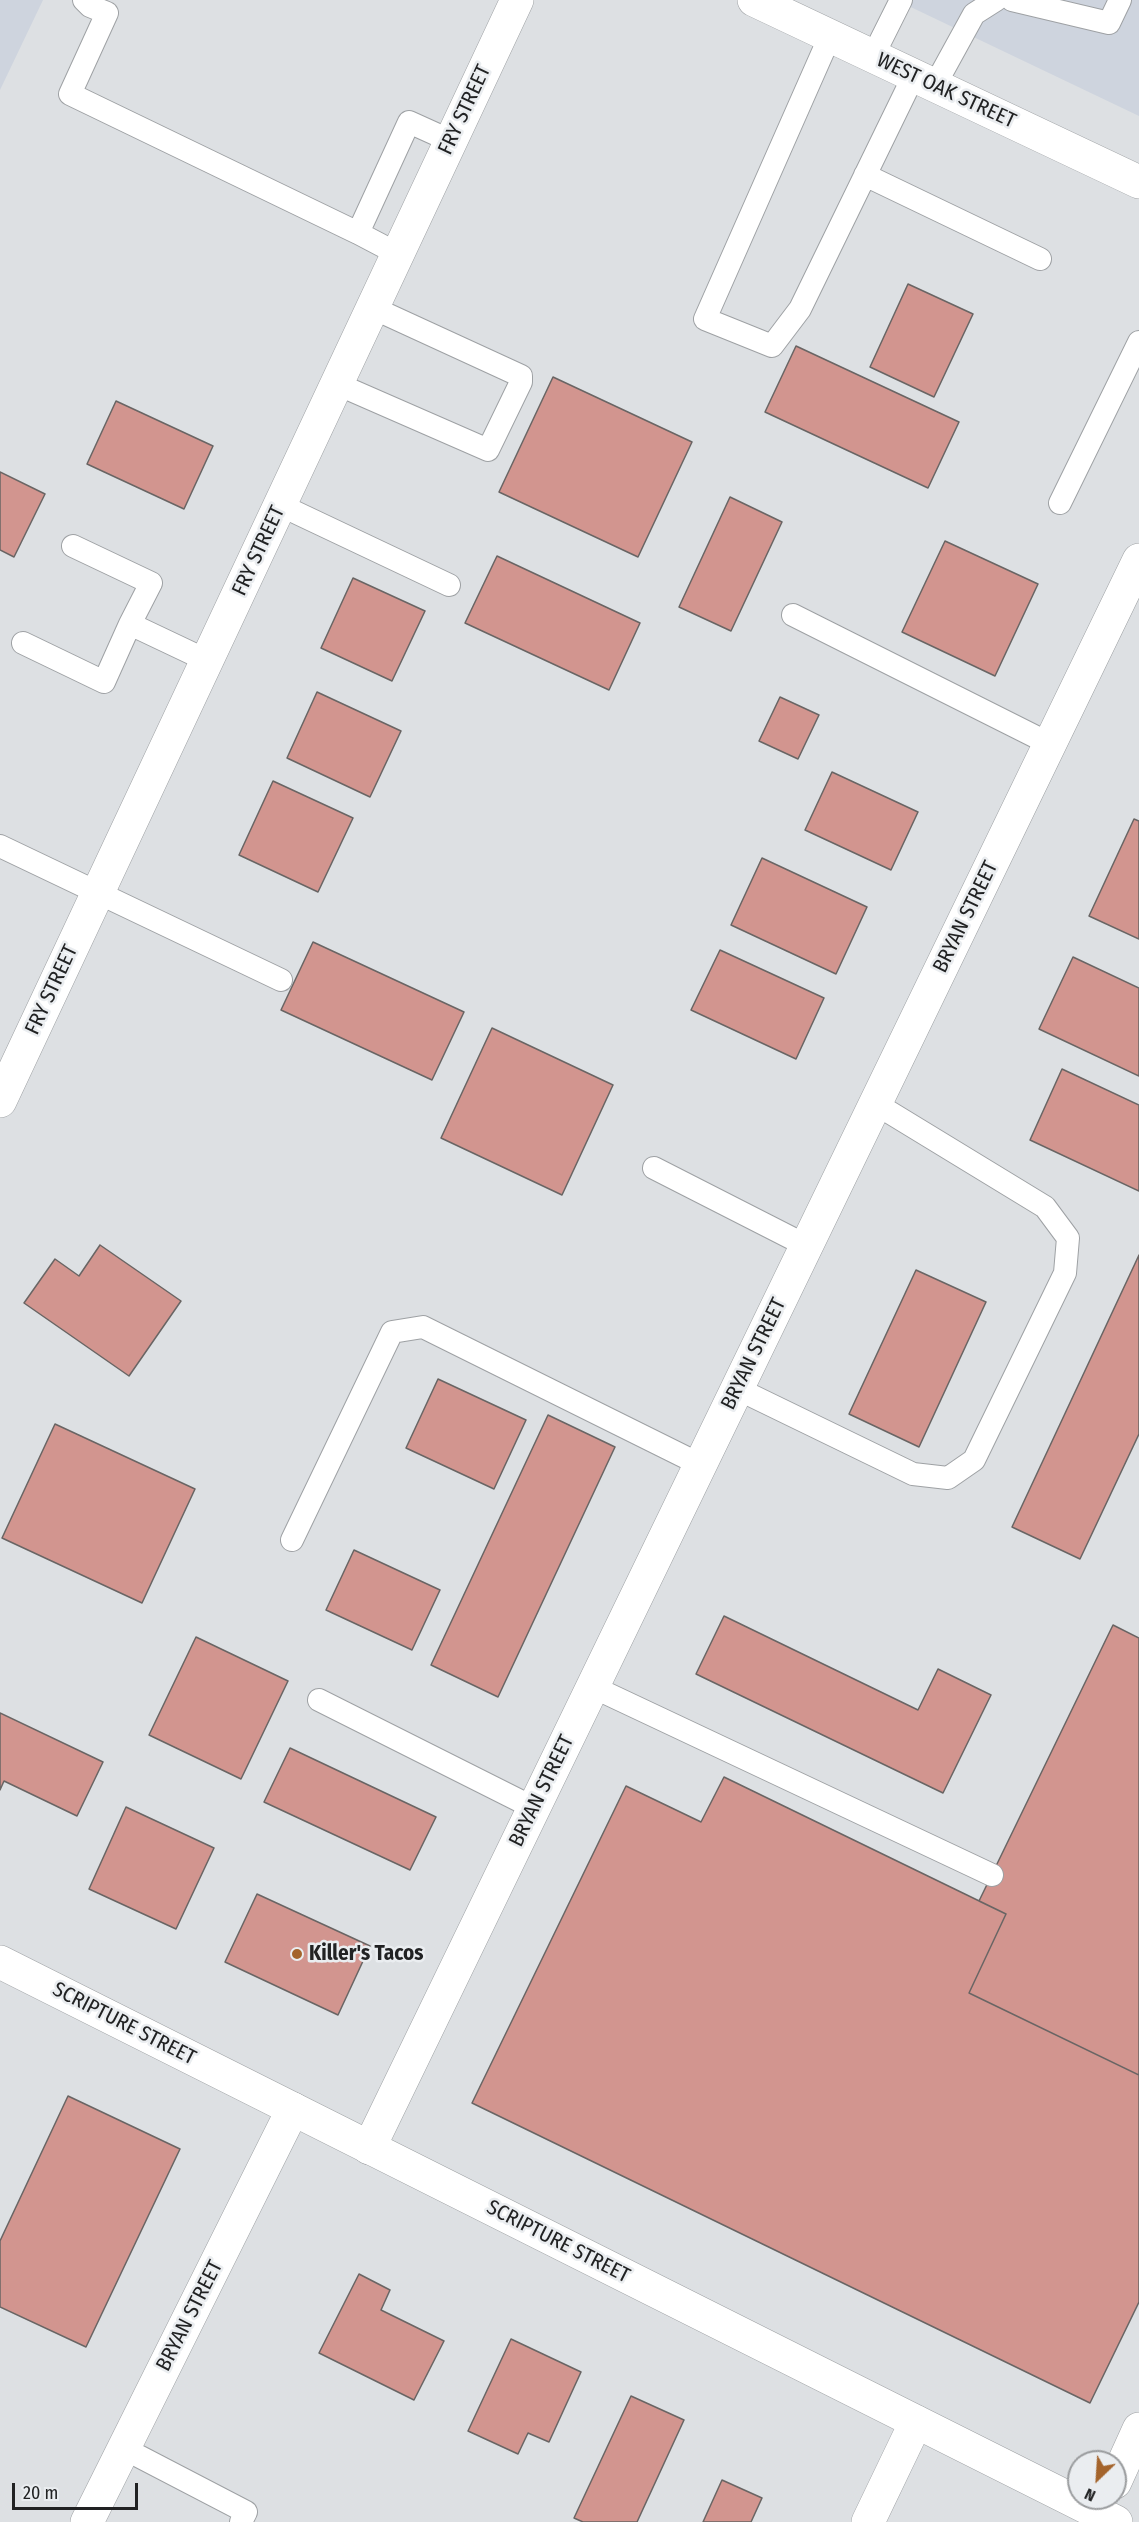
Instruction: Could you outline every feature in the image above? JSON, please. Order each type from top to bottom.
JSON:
[{"type":"street","name":"FRY STREET","points":[[0,1101],[517,0]]},
{"type":"street","name":"WEST OAK STREET","points":[[754,0],[1139,182]]},
{"type":"street","name":"BRYAN STREET","points":[[369,2148],[1139,560]]},
{"type":"street","name":"SCRIPTURE STREET","points":[[0,1962],[916,2422],[1105,2514]]},
{"type":"street","name":"BRYAN STREET","points":[[87,2522],[293,2109]]},
{"type":"street","points":[[868,2522],[916,2422]]},
{"type":"street","points":[[1127,2455],[1139,2428]]},
{"type":"lane","points":[[84,0],[90,6],[107,13],[70,94],[358,233],[398,255]]},
{"type":"lane","points":[[873,56],[901,0]]},
{"type":"lane","points":[[830,36],[705,319],[772,346],[800,309],[865,174],[924,80],[974,14],[996,0]]},
{"type":"lane","points":[[1012,0],[1109,23],[1120,0]]},
{"type":"lane","points":[[358,233],[409,122],[451,141]]},
{"type":"lane","points":[[865,174],[1040,259]]},
{"type":"lane","points":[[337,384],[484,450],[489,449],[517,391],[521,376],[373,308]]},
{"type":"lane","points":[[1060,503],[1139,342]]},
{"type":"lane","points":[[280,505],[449,585]]},
{"type":"lane","points":[[23,643],[104,682],[151,583],[73,546]]},
{"type":"lane","points":[[793,615],[1050,744]]},
{"type":"lane","points":[[130,624],[208,661]]},
{"type":"lane","points":[[0,846],[281,980]]},
{"type":"lane","points":[[738,1389],[913,1474],[948,1478],[974,1460],[1065,1273],[1068,1238],[1045,1207],[876,1104]]},
{"type":"lane","points":[[654,1168],[807,1246]]},
{"type":"lane","points":[[292,1540],[392,1332],[423,1328],[700,1465]]},
{"type":"lane","points":[[593,1687],[992,1875]]},
{"type":"lane","points":[[319,1700],[534,1808]]},
{"type":"lane","points":[[123,2448],[246,2512],[241,2522]]},
{"type":"shaded area","points":[[0,0],[43,0],[0,90]]},
{"type":"shaded area","points":[[896,0],[1139,0],[1139,116]]},
{"type":"building","points":[[908,284],[973,314],[934,397],[870,367]]},
{"type":"building","points":[[796,346],[959,422],[928,488],[765,412]]},
{"type":"building","points":[[553,377],[692,442],[638,557],[499,492]]},
{"type":"building","points":[[116,401],[213,446],[184,509],[87,464]]},
{"type":"building","points":[[0,472],[45,494],[14,557],[0,550]]},
{"type":"building","points":[[730,497],[782,522],[731,631],[679,607]]},
{"type":"building","points":[[945,541],[1038,584],[995,676],[902,632]]},
{"type":"building","points":[[497,556],[640,623],[609,690],[465,623]]},
{"type":"building","points":[[353,578],[425,611],[392,681],[321,648]]},
{"type":"building","points":[[317,692],[401,731],[370,797],[287,758]]},
{"type":"building","points":[[780,697],[819,715],[798,759],[759,741]]},
{"type":"building","points":[[832,772],[918,812],[891,870],[805,830]]},
{"type":"building","points":[[273,781],[353,818],[318,892],[239,855]]},
{"type":"building","points":[[1134,819],[1139,821],[1139,939],[1089,916]]},
{"type":"building","points":[[762,858],[867,907],[836,974],[731,925]]},
{"type":"building","points":[[313,942],[464,1012],[432,1080],[281,1010]]},
{"type":"building","points":[[720,950],[824,998],[796,1059],[691,1010]]},
{"type":"building","points":[[1073,957],[1139,988],[1139,1076],[1039,1029]]},
{"type":"building","points":[[492,1028],[613,1085],[562,1195],[441,1138]]},
{"type":"building","points":[[1062,1069],[1139,1105],[1139,1191],[1030,1140]]},
{"type":"building","points":[[100,1245],[181,1301],[129,1376],[24,1303],[55,1259],[79,1276]]},
{"type":"building","points":[[1139,1255],[1139,1434],[1080,1559],[1012,1527]]},
{"type":"building","points":[[916,1270],[986,1302],[919,1447],[849,1414]]},
{"type":"building","points":[[438,1379],[526,1420],[494,1489],[406,1448]]},
{"type":"building","points":[[548,1415],[615,1447],[498,1697],[431,1665]]},
{"type":"building","points":[[55,1424],[195,1489],[142,1603],[2,1538]]},
{"type":"building","points":[[354,1550],[440,1590],[412,1650],[326,1610]]},
{"type":"building","points":[[724,1616],[918,1710],[938,1669],[991,1695],[943,1793],[696,1674]]},
{"type":"building","points":[[1113,1625],[1139,1638],[1139,2075],[969,1993],[1006,1914],[979,1901]]},
{"type":"building","points":[[196,1637],[288,1681],[241,1779],[149,1735]]},
{"type":"building","points":[[0,1713],[103,1762],[77,1816],[4,1781],[0,1790]]},
{"type":"building","points":[[290,1748],[436,1817],[410,1870],[264,1802]]},
{"type":"building","points":[[724,1777],[1006,1914],[969,1993],[1139,2075],[1139,2302],[1090,2403],[472,2103],[626,1786],[701,1822]]},
{"type":"building","points":[[126,1807],[214,1848],[176,1929],[89,1889]]},
{"type":"building","name":"Killer's Tacos","points":[[257,1894],[370,1946],[338,2015],[225,1962]]},
{"type":"building","points":[[68,2096],[180,2149],[86,2347],[0,2307],[0,2241]]},
{"type":"building","points":[[359,2274],[390,2290],[381,2310],[444,2341],[414,2400],[319,2353]]},
{"type":"building","points":[[511,2339],[581,2372],[549,2442],[528,2433],[518,2454],[468,2431]]},
{"type":"building","points":[[631,2396],[684,2420],[637,2522],[583,2522],[574,2518]]},
{"type":"building","points":[[722,2480],[762,2498],[751,2522],[703,2522]]},
{"type":"place","name":"Killer's Tacos","points":[[297,1954]]}]
